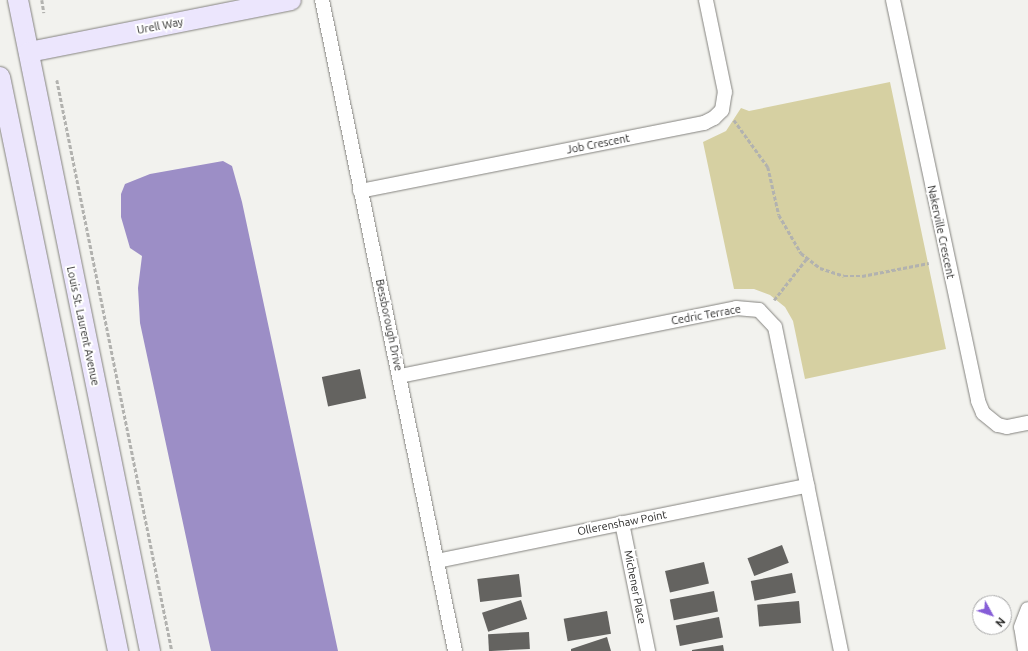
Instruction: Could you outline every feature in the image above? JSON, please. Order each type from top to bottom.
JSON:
[{"type":"main road","name":"Louis St. Laurent Avenue","points":[[18,0],[150,651]]},
{"type":"main road","name":"Urell Way","points":[[28,52],[291,0]]},
{"type":"main road","points":[[0,78],[118,651]]},
{"type":"street","name":"Bessborough Drive","points":[[322,0],[455,651]]},
{"type":"street","name":"Job Crescent","points":[[360,191],[704,123],[714,118],[722,110],[725,92],[706,0]]},
{"type":"street","name":"Nakerville Crescent","points":[[893,0],[978,401],[983,413],[998,425],[1007,427],[1028,423]]},
{"type":"street","name":"Cedric Terrace","points":[[400,376],[736,308],[751,308],[767,315],[775,327],[841,651]]},
{"type":"street","name":"Ollerenshaw Point","points":[[437,561],[807,486]]},
{"type":"street","name":"Michener Place","points":[[622,523],[648,651]]},
{"type":"street","points":[[1025,651],[1021,627],[1028,609]]},
{"type":"path","points":[[42,0],[44,13]]},
{"type":"path","points":[[57,80],[172,651]]},
{"type":"path","points":[[734,120],[768,167],[779,215],[807,258],[820,268],[844,276],[929,263]]},
{"type":"path","points":[[774,300],[807,258]]},
{"type":"shaded area","points":[[890,82],[946,349],[805,379],[793,321],[785,307],[770,295],[754,289],[734,289],[703,142],[726,131],[741,108],[749,111]]},
{"type":"shaded area","points":[[223,161],[232,166],[242,202],[338,651],[211,651],[140,323],[138,288],[142,256],[130,248],[121,217],[121,194],[125,184],[150,174]]},
{"type":"building","points":[[360,369],[366,398],[328,406],[322,377]]},
{"type":"building","points":[[782,545],[789,563],[754,576],[747,558]]},
{"type":"building","points":[[704,562],[709,583],[670,592],[665,571]]},
{"type":"building","points":[[792,573],[796,593],[755,601],[751,581]]},
{"type":"building","points":[[519,574],[522,597],[480,602],[477,579]]},
{"type":"building","points":[[714,591],[718,612],[674,620],[670,600]]},
{"type":"building","points":[[521,600],[527,619],[488,632],[482,613]]},
{"type":"building","points":[[799,601],[801,623],[759,627],[757,605]]},
{"type":"building","points":[[607,611],[611,634],[568,641],[564,619]]},
{"type":"building","points":[[719,617],[723,638],[680,646],[676,625]]},
{"type":"building","points":[[529,632],[530,649],[489,651],[488,634]]},
{"type":"building","points":[[607,637],[611,651],[571,651],[571,649]]},
{"type":"building","points":[[723,645],[724,651],[692,651],[692,650]]}]
